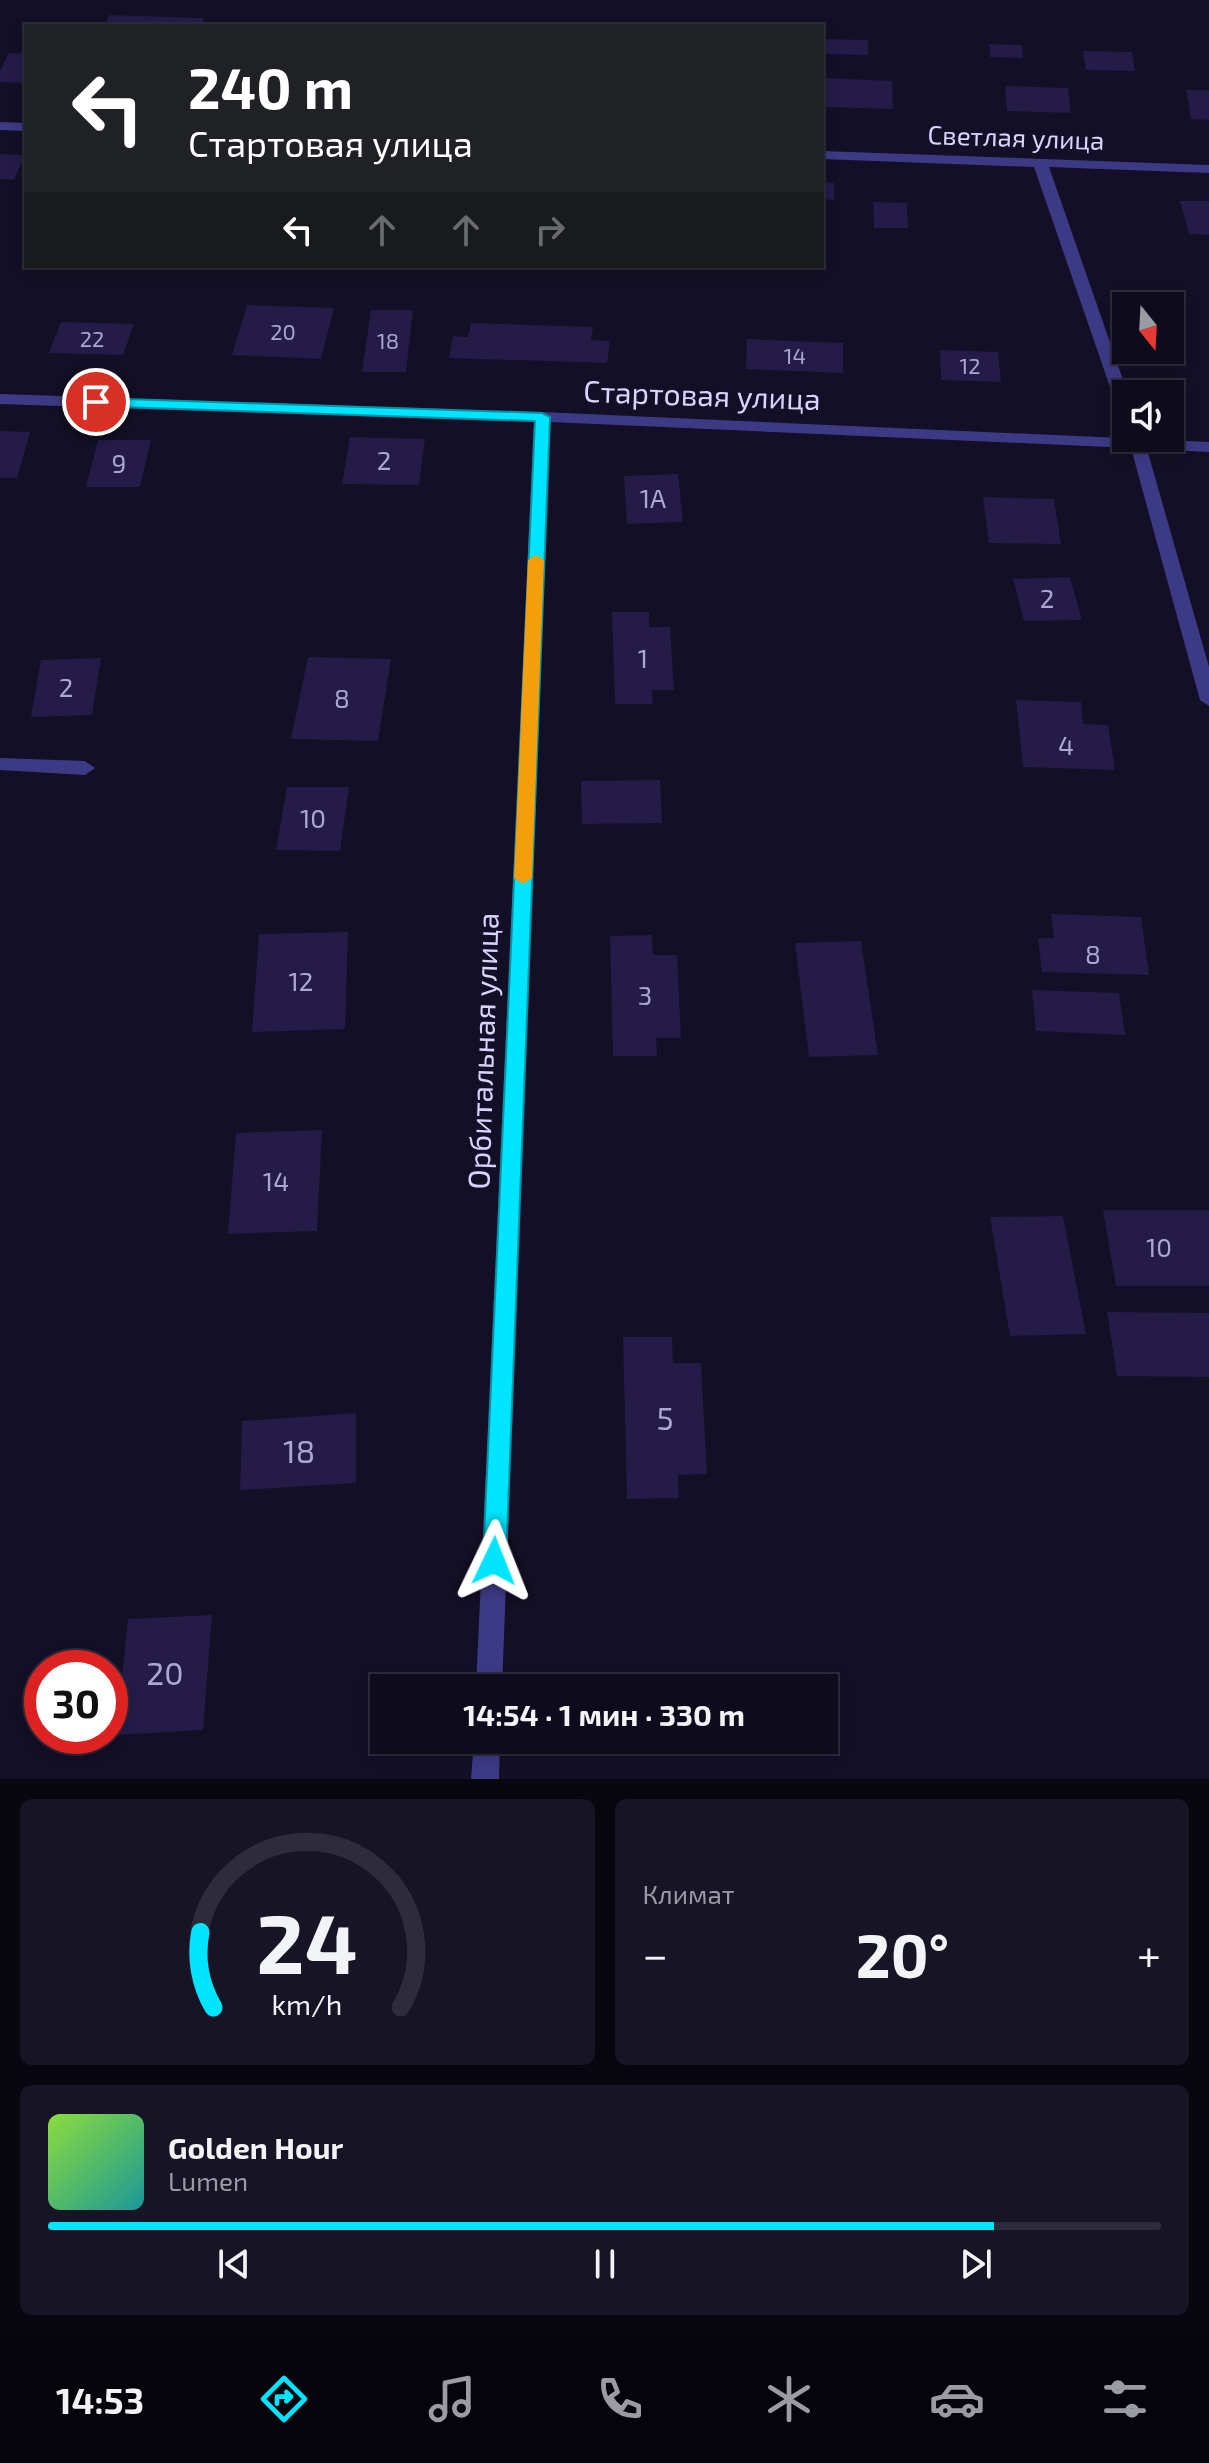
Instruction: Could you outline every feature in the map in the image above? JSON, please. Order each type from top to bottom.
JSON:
[{"type":"street","points":[[0,126],[24,127]]},
{"type":"street","name":"Светлая улица","points":[[824,155],[1209,169]]},
{"type":"street","points":[[1040,163],[1116,380]]},
{"type":"street","name":"Стартовая улица","points":[[0,399],[1112,439]]},
{"type":"street","name":"Орбитальная улица","points":[[490,1674],[542,417]]},
{"type":"street","name":"Стартовая улица","points":[[1184,445],[1209,447]]},
{"type":"street","points":[[1139,452],[1209,700]]},
{"type":"street","points":[[0,764],[85,768]]},
{"type":"street","points":[[485,1779],[486,1754]]},
{"type":"building","points":[[109,15],[204,18],[202,24],[106,23]]},
{"type":"building","points":[[824,39],[868,40],[868,55],[824,54]]},
{"type":"building","points":[[989,44],[1022,45],[1023,58],[990,57]]},
{"type":"building","points":[[1083,51],[1132,52],[1135,71],[1086,70]]},
{"type":"building","points":[[9,53],[24,54],[24,83],[0,82],[0,71]]},
{"type":"building","points":[[826,78],[892,81],[893,109],[825,107]]},
{"type":"building","points":[[1005,86],[1068,88],[1071,113],[1007,111]]},
{"type":"building","points":[[1186,90],[1209,90],[1209,120],[1191,119]]},
{"type":"building","points":[[0,154],[24,155],[14,180],[0,179]]},
{"type":"building","points":[[824,182],[834,183],[834,200],[824,199]]},
{"type":"building","points":[[1180,201],[1209,201],[1209,235],[1189,234]]},
{"type":"building","points":[[873,202],[907,203],[908,228],[874,228]]},
{"type":"building","points":[[247,305],[334,308],[321,359],[232,355]]},
{"type":"building","points":[[371,310],[413,310],[406,372],[362,372]]},
{"type":"building","points":[[61,322],[134,324],[123,355],[49,353]]},
{"type":"building","points":[[471,323],[593,327],[591,340],[610,341],[607,363],[449,358],[453,336],[468,337]]},
{"type":"building","points":[[747,339],[843,343],[843,373],[746,369]]},
{"type":"building","points":[[940,350],[998,352],[1001,382],[941,380]]},
{"type":"building","points":[[0,431],[30,432],[17,478],[0,478]]},
{"type":"building","points":[[350,437],[425,439],[419,485],[342,484]]},
{"type":"building","points":[[98,440],[151,440],[140,487],[86,487]]},
{"type":"building","points":[[678,474],[683,522],[627,524],[624,476]]},
{"type":"building","points":[[983,497],[1054,499],[1061,544],[989,543]]},
{"type":"building","points":[[1070,577],[1082,620],[1024,621],[1013,579]]},
{"type":"building","points":[[612,612],[649,612],[649,627],[670,627],[674,690],[652,690],[653,704],[615,704]]},
{"type":"building","points":[[308,657],[391,659],[378,741],[291,739]]},
{"type":"building","points":[[101,658],[92,715],[31,717],[41,660]]},
{"type":"building","points":[[1016,700],[1081,702],[1083,724],[1108,725],[1115,770],[1023,767]]},
{"type":"building","points":[[660,780],[662,823],[582,824],[581,781]]},
{"type":"building","points":[[287,787],[349,787],[340,851],[276,850]]},
{"type":"building","points":[[1051,914],[1141,917],[1149,975],[1042,972],[1038,938],[1054,938]]},
{"type":"building","points":[[348,932],[345,1029],[252,1032],[259,934]]},
{"type":"building","points":[[652,935],[653,955],[677,955],[681,1038],[656,1038],[657,1056],[613,1056],[610,936]]},
{"type":"building","points":[[861,941],[878,1055],[809,1057],[795,943]]},
{"type":"building","points":[[1032,990],[1119,993],[1125,1035],[1036,1031]]},
{"type":"building","points":[[322,1130],[317,1231],[228,1234],[236,1133]]},
{"type":"building","points":[[1103,1210],[1209,1210],[1209,1286],[1116,1286]]},
{"type":"building","points":[[1063,1216],[1086,1334],[1010,1336],[990,1217]]},
{"type":"building","points":[[1107,1312],[1209,1313],[1209,1377],[1117,1376]]},
{"type":"building","points":[[623,1337],[672,1337],[673,1363],[701,1363],[707,1474],[678,1475],[679,1498],[627,1499]]},
{"type":"building","points":[[356,1413],[356,1483],[240,1490],[242,1421]]},
{"type":"building","points":[[212,1615],[203,1730],[128,1734],[128,1650],[125,1650],[128,1619]]},
{"type":"slow traffic","points":[[523,878],[536,560]]},
{"type":"route","points":[[96,402],[542,417],[494,1561]]}]
